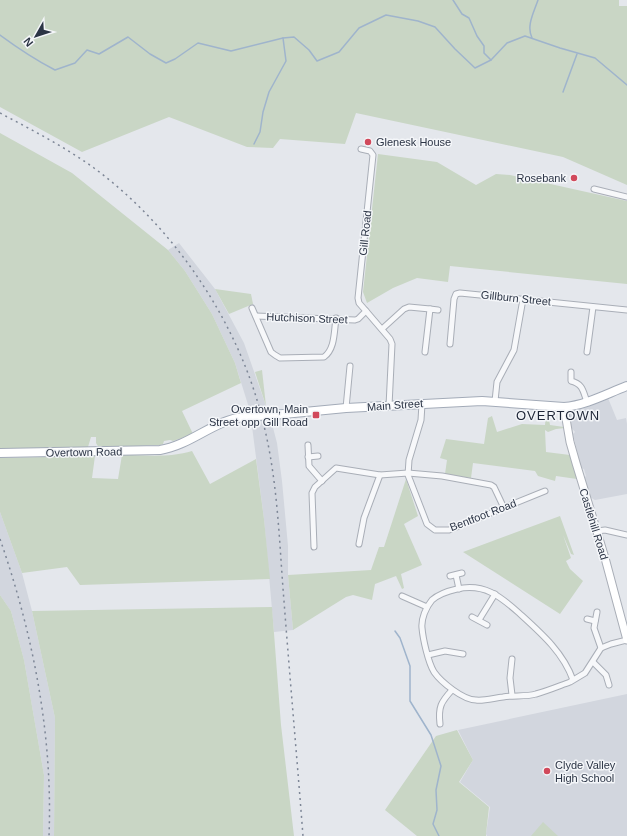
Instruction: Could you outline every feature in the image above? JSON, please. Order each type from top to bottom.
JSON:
[{"type":"main road","name":"Main Street","points":[[167,449],[187,441],[231,418],[346,408],[495,401],[564,407],[576,406],[627,386]]},
{"type":"main road","name":"Castlehill Road","points":[[564,407],[574,456],[624,618],[627,640]]},
{"type":"main road","name":"Overtown Road","points":[[0,453],[167,449]]},
{"type":"street","name":"Gill Road","points":[[361,149],[370,151],[373,155],[358,298],[359,303],[366,311]]},
{"type":"street","points":[[594,189],[627,197]]},
{"type":"street","name":"Gillburn Street","points":[[450,344],[454,299],[456,294],[460,293],[627,310]]},
{"type":"street","points":[[495,401],[497,382],[514,350],[523,299]]},
{"type":"street","points":[[587,352],[593,306]]},
{"type":"street","points":[[382,329],[404,309],[409,307],[438,310]]},
{"type":"street","points":[[252,308],[271,352],[280,358],[324,357],[328,354],[333,344],[336,318]]},
{"type":"street","points":[[425,352],[430,309]]},
{"type":"street","name":"Hutchison Street","points":[[256,316],[336,318],[355,320],[366,311]]},
{"type":"street","points":[[366,311],[390,339],[392,344],[390,406]]},
{"type":"street","points":[[346,408],[350,366]]},
{"type":"street","points":[[571,372],[571,380],[581,385],[587,402]]},
{"type":"street","name":"Bentfoot Road","points":[[422,404],[421,420],[408,460],[408,473],[427,524],[436,530],[449,530],[545,491]]},
{"type":"street","points":[[308,445],[309,466],[322,481]]},
{"type":"street","points":[[308,457],[318,456]]},
{"type":"street","points":[[314,547],[312,493],[315,487],[336,468],[380,475],[408,473],[461,478],[491,484],[494,487],[504,508]]},
{"type":"street","points":[[359,544],[364,518],[380,475]]},
{"type":"street","points":[[597,531],[605,530],[627,536]]},
{"type":"street","points":[[354,535],[361,536]]},
{"type":"street","points":[[450,576],[462,573]]},
{"type":"street","points":[[456,575],[459,589]]},
{"type":"street","points":[[574,680],[568,666],[559,653],[532,625],[509,604],[495,594],[480,588],[470,587],[459,589],[438,595],[427,607],[422,627],[428,656],[434,672],[452,690],[466,698],[475,700],[512,695],[535,694],[574,680],[585,673],[602,648],[627,640]]},
{"type":"street","points":[[479,620],[495,594]]},
{"type":"street","points":[[402,596],[427,607]]},
{"type":"street","points":[[597,612],[594,621],[594,628],[602,648]]},
{"type":"street","points":[[472,617],[487,625]]},
{"type":"street","points":[[587,619],[594,621]]},
{"type":"street","points":[[428,656],[445,651],[463,654]]},
{"type":"street","points":[[512,659],[510,678],[512,695]]},
{"type":"street","points":[[592,662],[606,675],[609,684]]},
{"type":"street","points":[[440,724],[439,711],[442,702],[452,690]]},
{"type":"street","points":[[433,710],[439,711]]},
{"type":"shaded area","points":[[179,243],[215,289],[244,343],[266,406],[269,419],[271,420],[277,443],[282,481],[293,630],[274,632],[264,519],[250,411],[235,363],[212,314],[185,271],[168,250]]},
{"type":"shaded area","points":[[608,398],[617,420],[626,418],[627,494],[595,500],[590,497],[584,478],[586,476],[584,469],[581,468],[573,434],[575,432],[571,427],[568,412],[582,409]]},
{"type":"shaded area","points":[[0,512],[22,573],[32,611],[55,718],[54,836],[43,836],[44,775],[24,660],[11,611],[0,595]]},
{"type":"shaded area","name":"Clyde Valley High School","points":[[627,694],[627,836],[487,836],[486,834],[490,807],[460,782],[473,760],[458,730]]},
{"type":"green space","points":[[0,0],[619,0],[619,6],[627,6],[627,185],[563,157],[356,113],[345,144],[280,139],[273,148],[247,147],[169,117],[82,152],[0,107]]},
{"type":"green space","points":[[0,133],[72,173],[168,250],[185,271],[212,314],[235,363],[241,383],[182,411],[193,434],[173,441],[164,441],[163,444],[160,445],[99,448],[96,443],[96,437],[91,437],[88,447],[0,449]]},
{"type":"green space","points":[[378,154],[437,162],[476,185],[496,174],[510,175],[627,201],[627,284],[450,266],[448,282],[417,278],[393,288],[367,303],[363,292]]},
{"type":"green space","points":[[215,289],[251,294],[253,304],[229,314]]},
{"type":"green space","points":[[262,370],[266,406],[255,372]]},
{"type":"green space","points":[[546,415],[548,415],[550,425],[565,428],[548,432],[545,430],[546,452],[570,455],[577,479],[556,476],[555,481],[538,476],[535,471],[473,463],[471,478],[445,474],[447,460],[440,458],[446,439],[484,444],[488,418],[492,416],[497,432],[522,424],[545,425]]},
{"type":"green space","points":[[192,451],[210,484],[256,459],[270,579],[80,585],[67,567],[22,573],[0,512],[0,458],[95,456],[92,478],[118,479],[122,455],[175,455]]},
{"type":"green space","points":[[406,479],[418,516],[404,524],[422,565],[401,574],[404,588],[402,589],[396,576],[375,584],[372,600],[353,595],[346,597],[293,630],[288,575],[371,570],[379,547],[384,547]]},
{"type":"green space","points":[[560,516],[574,555],[571,554],[563,535],[571,558],[566,561],[570,569],[583,581],[560,614],[463,552]]},
{"type":"green space","points":[[0,595],[11,611],[24,660],[44,775],[43,836],[0,836]]},
{"type":"green space","points":[[272,607],[281,725],[294,836],[54,836],[55,718],[32,611]]},
{"type":"green space","points":[[457,730],[473,760],[459,782],[489,807],[486,836],[417,836],[385,810],[436,736]]},
{"type":"green space","points":[[543,822],[558,836],[531,836]]},
{"type":"waterway","points":[[453,0],[462,14],[469,18],[477,36],[484,46],[484,53],[491,60]]},
{"type":"waterway","points":[[532,38],[530,33],[530,24],[538,0]]},
{"type":"waterway","points":[[0,35],[27,54],[55,70],[75,63],[87,50],[99,54],[128,37],[150,54],[166,63],[175,59],[198,43],[231,51],[283,38],[294,37],[309,50],[317,61],[339,52],[359,28],[386,15],[418,21],[435,27],[475,68],[491,60],[507,43],[525,36],[595,58],[627,85]]},
{"type":"waterway","points":[[254,144],[260,132],[263,112],[269,92],[286,61],[283,38]]},
{"type":"waterway","points":[[563,92],[577,54]]},
{"type":"waterway","points":[[395,631],[400,638],[410,666],[410,701],[431,735],[441,766],[436,790],[437,810],[433,824],[439,836]]},
{"type":"railway","points":[[0,113],[36,132],[83,160],[123,192],[151,218],[199,279],[219,312],[237,347],[251,382],[262,418],[275,486],[303,836]]},
{"type":"railway","points":[[0,539],[22,611],[38,685],[48,760],[49,836]]},
{"type":"place","name":"Glenesk House","points":[[368,142]]},
{"type":"place","name":"Rosebank","points":[[574,178]]},
{"type":"place","name":"Overtown, Main Street opp Gill Road","points":[[316,415]]},
{"type":"place","name":"Clyde Valley High School","points":[[547,771]]},
{"type":"district","name":"OVERTOWN","points":[[558,415]]}]
